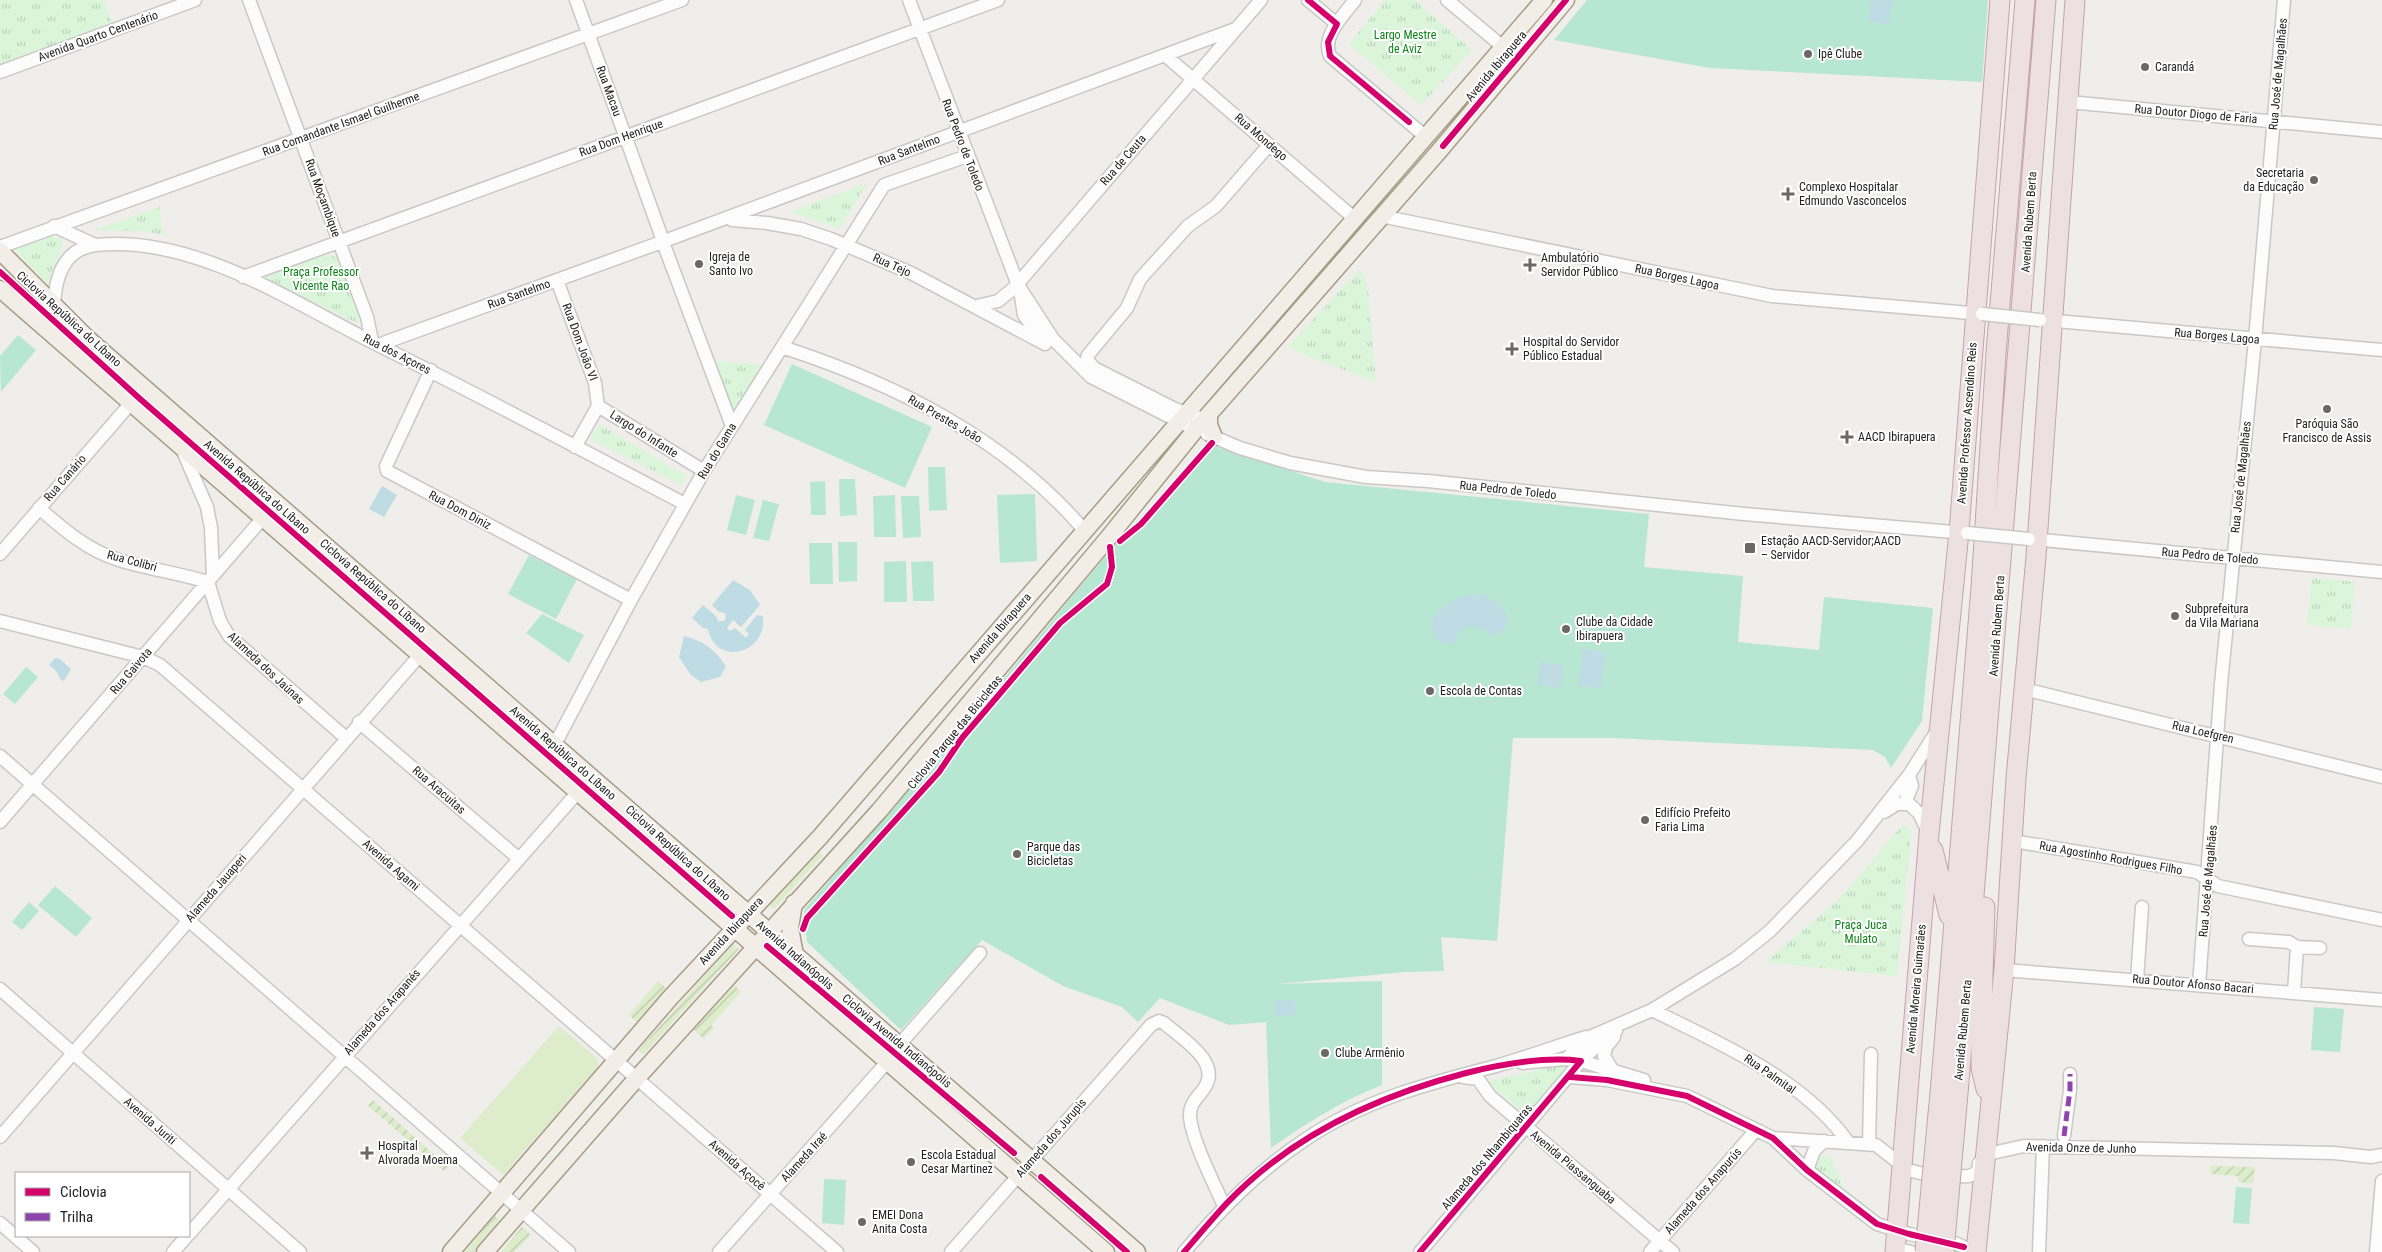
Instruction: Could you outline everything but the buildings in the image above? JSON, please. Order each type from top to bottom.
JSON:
[{"type":"highway","name":"Avenida Professor Ascendino Reis","points":[[1940,727],[1963,533],[2000,0]]},
{"type":"highway","name":"Avenida Rubem Berta","points":[[1944,1252],[1953,933],[1982,587],[1996,354],[2024,0]]},
{"type":"highway","name":"Avenida Rubem Berta","points":[[1926,1252],[1950,1082],[1988,732],[2046,0]]},
{"type":"highway","points":[[1975,1252],[2004,970],[2024,689],[2046,320],[2069,102],[2076,0]]},
{"type":"highway","name":"Avenida Moreira Guimarães","points":[[1900,1246],[1902,1166],[1940,727]]},
{"type":"highway","points":[[1988,732],[1992,772],[1980,1045],[1982,1076],[1991,1096]]},
{"type":"highway","points":[[1930,834],[1953,933]]},
{"type":"main road","name":"Avenida Ibirapuera","points":[[451,1252],[616,1059],[747,914],[820,837],[1544,0]]},
{"type":"main road","name":"Avenida Ibirapuera","points":[[485,1252],[637,1078],[879,810],[1108,538],[1203,421],[1440,150],[1566,0]]},
{"type":"main road","points":[[1381,216],[1378,197],[1382,187]]},
{"type":"main road","name":"Avenida República do Líbano","points":[[0,251],[87,338],[747,914]]},
{"type":"main road","points":[[1,292],[24,276]]},
{"type":"main road","name":"Avenida República do Líbano","points":[[1,292],[734,929]]},
{"type":"main road","points":[[131,403],[139,398],[146,399],[203,440]]},
{"type":"main road","points":[[1203,421],[1209,425],[1214,437]]},
{"type":"main road","points":[[578,792],[581,789],[589,790],[621,804]]},
{"type":"main road","points":[[795,901],[790,928],[795,955]]},
{"type":"main road","name":"Avenida Indianópolis","points":[[747,914],[1137,1252]]},
{"type":"main road","name":"Avenida Indianópolis","points":[[734,929],[1106,1252]]},
{"type":"street","name":"Avenida Quarto Centenário","points":[[0,72],[195,0]]},
{"type":"street","name":"Rua Moçambique","points":[[249,0],[302,138],[375,343]]},
{"type":"street","name":"Rua Macau","points":[[576,0],[663,242],[732,426]]},
{"type":"street","name":"Rua Comandante Ismael Guilherme","points":[[0,247],[682,0]]},
{"type":"street","name":"Rua Pedro de Toledo","points":[[909,0],[1018,286],[1024,315],[1049,341],[1091,377],[1182,418],[1203,421]]},
{"type":"street","name":"Rua Dom Henrique","points":[[243,277],[998,0]]},
{"type":"street","name":"Rua de Ceuta","points":[[977,306],[998,301],[1018,286],[1261,0]]},
{"type":"street","points":[[1308,0],[1337,24]]},
{"type":"street","points":[[1355,0],[1337,24],[1328,42],[1330,56],[1426,138]]},
{"type":"street","name":"Rua José de Magalhães","points":[[2199,985],[2208,879],[2216,736],[2255,340],[2284,0]]},
{"type":"street","points":[[1453,3],[1503,47]]},
{"type":"street","name":"Rua Santelmo","points":[[375,343],[727,219],[958,131],[1236,30]]},
{"type":"street","name":"Rua Mondego","points":[[1166,56],[1355,219]]},
{"type":"street","name":"Rua Doutor Diogo de Faria","points":[[2069,102],[2274,120],[2382,132]]},
{"type":"street","points":[[1094,368],[1087,360],[1088,355],[1127,308],[1140,279],[1188,226],[1216,206],[1269,145]]},
{"type":"street","points":[[876,163],[884,185],[967,156]]},
{"type":"street","name":"Rua do Gama","points":[[554,746],[631,600],[704,471],[884,185]]},
{"type":"street","name":"Rua Borges Lagoa","points":[[1381,216],[1772,296],[2382,350]]},
{"type":"street","name":"Rua Tejo","points":[[727,219],[801,229],[846,245],[910,272],[1049,341]]},
{"type":"street","name":"Rua dos Açores","points":[[54,226],[95,245],[156,248],[193,257],[289,297],[686,504]]},
{"type":"street","name":"Rua dos Açores","points":[[54,306],[56,280],[66,260],[73,254],[95,245]]},
{"type":"street","name":"Rua Dom João VI","points":[[557,280],[595,383],[598,406]]},
{"type":"street","points":[[1049,341],[1077,354],[1088,355]]},
{"type":"street","name":"Rua Prestes João","points":[[782,347],[861,375],[920,402],[960,425],[1038,482],[1084,530]]},
{"type":"street","name":"Rua Pedro de Toledo","points":[[1080,366],[1094,368],[1182,418]]},
{"type":"street","name":"Rua Dom Diniz","points":[[431,370],[386,466],[386,471],[631,600]]},
{"type":"street","name":"Rua Canário","points":[[0,554],[131,403]]},
{"type":"street","name":"Largo do Infante","points":[[575,446],[598,406],[704,471]]},
{"type":"street","name":"Rua Pedro de Toledo","points":[[1214,437],[1240,448],[1290,463],[1366,478],[1428,482],[1744,514],[2382,572]]},
{"type":"street","points":[[181,448],[206,507],[211,528],[210,579]]},
{"type":"street","name":"Rua Colibri","points":[[39,508],[65,530],[99,552],[117,560],[210,579]]},
{"type":"street","name":"Rua Gaivota","points":[[0,822],[262,519]]},
{"type":"street","name":"Alameda dos Jaúnas","points":[[210,579],[220,621],[229,636],[346,738]]},
{"type":"street","name":"Avenida Agami","points":[[0,622],[143,657],[164,668],[637,1078]]},
{"type":"street","name":"Alameda Jauaperi","points":[[0,1136],[432,640]]},
{"type":"street","name":"Rua Loefgren","points":[[2024,689],[2382,777]]},
{"type":"street","name":"Rua Aracuítas","points":[[360,722],[518,858]]},
{"type":"street","name":"Avenida Professor Ascendino Reis","points":[[1566,1059],[1579,1045],[1596,1034],[1652,1010],[1734,959],[1770,931],[1850,848],[1905,780],[1940,727]]},
{"type":"street","points":[[0,756],[569,1252]]},
{"type":"street","points":[[1905,780],[1912,786],[1904,802],[1919,813],[1930,834]]},
{"type":"street","name":"Alameda dos Arapanés","points":[[190,1233],[578,792]]},
{"type":"street","name":"Avenida Professor Ascendino Reis","points":[[1870,823],[1889,809],[1904,802]]},
{"type":"street","name":"Rua Agostinho Rodrigues Filho","points":[[2013,841],[2197,872],[2218,886],[2382,920]]},
{"type":"street","points":[[2137,980],[2142,907]]},
{"type":"street","points":[[2249,939],[2289,942],[2297,947],[2320,948]]},
{"type":"street","points":[[2294,992],[2297,947]]},
{"type":"street","points":[[899,1045],[980,953]]},
{"type":"street","name":"Rua Doutor Afonso Bacari","points":[[2004,970],[2382,1000]]},
{"type":"street","name":"Avenida Juriti","points":[[0,989],[300,1252]]},
{"type":"street","name":"Rua Palmital","points":[[1652,1010],[1764,1067],[1824,1115],[1848,1142]]},
{"type":"street","name":"Alameda dos Nhambiquaras","points":[[1421,1252],[1582,1061],[1602,1041],[1636,1017]]},
{"type":"street","name":"Alameda dos Jurupis","points":[[951,1252],[1151,1025],[1158,1021],[1164,1023],[1203,1058],[1209,1067],[1208,1082],[1192,1104],[1190,1120],[1224,1206]]},
{"type":"street","points":[[1613,1071],[1604,1060],[1604,1052],[1622,1027]]},
{"type":"street","points":[[1184,1252],[1224,1206],[1268,1166],[1320,1130],[1396,1094],[1492,1067],[1596,1034]]},
{"type":"street","points":[[1869,1144],[1871,1054]]},
{"type":"street","points":[[1455,1076],[1478,1079],[1492,1067],[1566,1059],[1582,1061],[1661,1086],[1660,1090]]},
{"type":"street","name":"Alameda Iraé","points":[[719,1252],[888,1062]]},
{"type":"street","points":[[2064,1136],[2070,1090],[2070,1074]]},
{"type":"street","points":[[1570,1077],[1596,1079],[1687,1096],[1773,1138],[1807,1170],[1900,1246],[1955,1243],[1975,1252]]},
{"type":"street","name":"Avenida Açocê","points":[[637,1078],[837,1252]]},
{"type":"street","name":"Avenida Piassanguaba","points":[[1478,1079],[1490,1096],[1526,1128],[1673,1252]]},
{"type":"street","name":"Alameda dos Anapurús","points":[[1650,1252],[1756,1130]]},
{"type":"street","name":"Avenida Onze de Junho","points":[[1773,1138],[1869,1144],[1881,1147],[1902,1166],[1918,1174],[1936,1177],[1969,1176],[1978,1172],[1979,1163],[1986,1157],[2011,1147],[2043,1146],[2334,1153],[2371,1157],[2382,1155]]},
{"type":"street","points":[[1807,1170],[1814,1151],[1824,1142]]},
{"type":"street","points":[[2038,1252],[2043,1146]]},
{"type":"street","points":[[2334,1153],[2382,1150]]},
{"type":"street","points":[[2378,1249],[2382,1181]]},
{"type":"street","points":[[0,1223],[15,1236]]},
{"type":"street","points":[[16,1237],[33,1252]]},
{"type":"street","name":"Alameda dos Arapanés","points":[[173,1252],[186,1237]]},
{"type":"green space","points":[[0,0],[104,0],[113,26],[0,67]]},
{"type":"green space","name":"Largo Mestre de Aviz","points":[[1385,0],[1415,0],[1472,50],[1421,105],[1349,44]]},
{"type":"green space","name":"Ipê Clube","points":[[1587,0],[1988,0],[1982,82],[1710,68],[1554,40]]},
{"type":"green space","points":[[867,183],[840,228],[790,212]]},
{"type":"green space","points":[[160,207],[161,226],[167,235],[140,231],[94,230]]},
{"type":"green space","points":[[51,236],[62,239],[62,244],[48,284],[14,249]]},
{"type":"green space","name":"Praça Professor Vicente Rao","points":[[326,254],[336,257],[360,318],[359,324],[265,278],[266,275]]},
{"type":"green space","points":[[1361,268],[1368,290],[1376,382],[1302,354],[1288,346]]},
{"type":"green space","points":[[18,335],[36,350],[1,392],[0,356]]},
{"type":"green space","points":[[713,361],[765,365],[733,415]]},
{"type":"green space","points":[[792,364],[932,427],[905,488],[764,425]]},
{"type":"green space","points":[[599,424],[686,476],[681,485],[591,439]]},
{"type":"green space","points":[[1209,444],[1325,482],[1649,514],[1644,567],[1743,576],[1738,642],[1819,650],[1824,597],[1933,608],[1922,721],[1891,768],[1885,757],[1873,750],[1613,738],[1513,738],[1497,941],[1441,937],[1444,971],[1405,972],[1277,984],[1382,981],[1382,1085],[1352,1098],[1325,1113],[1271,1148],[1266,1022],[1229,1025],[1160,998],[1138,1022],[1122,1007],[1063,986],[982,940],[901,1030],[807,942],[804,910],[977,711],[1118,541]]},
{"type":"green space","points":[[928,467],[945,467],[947,510],[929,511]]},
{"type":"green space","points":[[839,479],[855,479],[857,515],[840,516]]},
{"type":"green space","points":[[825,481],[826,515],[811,515],[810,482]]},
{"type":"green space","points":[[1035,494],[1037,561],[1000,563],[997,495]]},
{"type":"green space","points":[[736,495],[755,500],[746,535],[727,530]]},
{"type":"green space","points":[[895,495],[896,537],[874,537],[873,496]]},
{"type":"green space","points":[[901,496],[919,496],[921,537],[903,538]]},
{"type":"green space","points":[[763,500],[779,504],[769,541],[753,538]]},
{"type":"green space","points":[[838,542],[857,542],[857,581],[839,582]]},
{"type":"green space","points":[[809,543],[832,543],[833,584],[810,584]]},
{"type":"green space","points":[[529,555],[577,579],[556,619],[508,594]]},
{"type":"green space","points":[[906,561],[907,602],[884,602],[884,562]]},
{"type":"green space","points":[[933,561],[934,601],[913,601],[911,562]]},
{"type":"green space","points":[[2312,578],[2355,582],[2351,629],[2307,625]]},
{"type":"green space","points":[[542,614],[584,635],[569,663],[526,633]]},
{"type":"green space","points":[[26,667],[38,677],[15,704],[3,694]]},
{"type":"green space","name":"Praça Juca Mulato","points":[[1903,824],[1910,829],[1911,834],[1897,976],[1766,962],[1841,897]]},
{"type":"green space","points":[[818,851],[823,855],[774,909],[769,905]]},
{"type":"green space","points":[[55,886],[92,918],[76,937],[38,905]]},
{"type":"green space","points":[[29,902],[39,911],[22,930],[12,922]]},
{"type":"green space","points":[[733,944],[739,949],[643,1055],[638,1051]]},
{"type":"green space","points":[[658,981],[668,990],[639,1024],[629,1015]]},
{"type":"green space","points":[[734,985],[741,992],[711,1025],[714,1028],[704,1039],[694,1030]]},
{"type":"green space","points":[[2314,1007],[2344,1009],[2340,1052],[2311,1050]]},
{"type":"green space","points":[[559,1026],[598,1059],[598,1067],[503,1175],[460,1138]]},
{"type":"green space","points":[[1562,1063],[1568,1065],[1565,1070],[1532,1109],[1527,1111],[1519,1109],[1489,1083],[1489,1081]]},
{"type":"green space","points":[[373,1100],[448,1167],[444,1171],[368,1106]]},
{"type":"green space","points":[[1820,1156],[1831,1157],[1846,1194],[1814,1171],[1815,1158]]},
{"type":"green space","points":[[2210,1166],[2255,1167],[2253,1184],[2238,1182],[2238,1176],[2211,1174]]},
{"type":"green space","points":[[824,1179],[846,1180],[844,1225],[822,1223]]},
{"type":"green space","points":[[2236,1187],[2252,1188],[2249,1224],[2233,1223]]},
{"type":"green space","points":[[495,1216],[500,1220],[473,1252],[464,1252]]},
{"type":"green space","points":[[522,1227],[531,1235],[515,1252],[501,1252]]},
{"type":"water","points":[[1871,0],[1892,0],[1889,24],[1869,22]]},
{"type":"water","points":[[382,486],[397,495],[384,517],[369,509]]},
{"type":"water","points":[[733,580],[750,590],[760,605],[741,627],[733,620],[727,628],[730,631],[735,628],[746,638],[749,634],[745,630],[757,615],[763,616],[762,629],[758,639],[750,647],[730,652],[721,649],[713,641],[708,629],[703,628],[692,618],[703,605],[716,616],[718,621],[724,621],[725,613],[719,612],[712,605]]},
{"type":"water","points":[[1479,594],[1495,601],[1506,613],[1508,620],[1502,632],[1493,636],[1480,628],[1471,627],[1462,631],[1452,645],[1440,642],[1434,633],[1432,624],[1435,616],[1450,602]]},
{"type":"water","points":[[684,636],[703,643],[717,655],[726,666],[720,677],[701,682],[691,675],[679,657]]},
{"type":"water","points":[[1583,649],[1605,651],[1601,688],[1579,686]]},
{"type":"water","points":[[55,658],[60,659],[71,669],[64,681],[61,680],[57,672],[49,665]]},
{"type":"water","points":[[1541,662],[1563,665],[1561,688],[1538,685]]},
{"type":"water","points":[[1285,999],[1294,1001],[1297,1011],[1291,1017],[1282,1015],[1278,1017],[1275,1006],[1278,1000],[1282,1001]]},
{"type":"marked path","points":[[2064,1136],[2070,1090],[2070,1074]]},
{"type":"cycle path","points":[[1308,0],[1337,24],[1328,42],[1330,56],[1409,122]]},
{"type":"cycle path","points":[[1443,146],[1566,0]]},
{"type":"cycle path","name":"Ciclovia República do Líbano","points":[[0,272],[139,398],[732,916]]},
{"type":"cycle path","points":[[1120,541],[1141,524],[1212,443]]},
{"type":"cycle path","name":"Ciclovia Parque das Bicicletas","points":[[803,929],[807,918],[939,772],[962,738],[1060,623],[1107,584],[1112,567],[1110,547]]},
{"type":"cycle path","name":"Ciclovia Avenida Indianópolis","points":[[767,946],[1014,1153]]},
{"type":"cycle path","points":[[1184,1252],[1227,1203],[1252,1179],[1307,1138],[1337,1121],[1400,1094],[1466,1073],[1538,1060],[1581,1061],[1420,1252]]},
{"type":"cycle path","points":[[1570,1077],[1607,1080],[1687,1096],[1773,1138],[1807,1170],[1877,1224],[1964,1247]]},
{"type":"cycle path","points":[[1041,1177],[1127,1252]]},
{"type":"place","name":"Ipê Clube","points":[[1808,54]]},
{"type":"place","name":"Carandá","points":[[2145,67]]},
{"type":"place","name":"Secretaria da Educação","points":[[2314,180]]},
{"type":"place","name":"Complexo Hospitalar Edmundo Vasconcelos","points":[[1788,194]]},
{"type":"place","name":"Igreja de Santo Ivo","points":[[699,264]]},
{"type":"place","name":"Ambulatório Servidor Público","points":[[1530,265]]},
{"type":"place","name":"Hospital do Servidor Público Estadual","points":[[1512,349]]},
{"type":"place","name":"Paróquia São Francisco de Assis","points":[[2327,409]]},
{"type":"place","name":"AACD Ibirapuera","points":[[1847,437]]},
{"type":"place","name":"Estação AACD-Servidor;AACD – Servidor","points":[[1750,548]]},
{"type":"place","name":"Subprefeitura da Vila Mariana","points":[[2175,616]]},
{"type":"place","name":"Clube da Cidade Ibirapuera","points":[[1566,629]]},
{"type":"place","name":"Escola de Contas","points":[[1430,691]]},
{"type":"place","name":"Edifício Prefeito Faria Lima","points":[[1645,820]]},
{"type":"place","name":"Parque das Bicicletas","points":[[1017,854]]},
{"type":"place","name":"Clube Armênio","points":[[1325,1053]]},
{"type":"place","name":"Hospital Alvorada Moema","points":[[367,1153]]},
{"type":"place","name":"Escola Estadual Cesar Martinez","points":[[911,1162]]},
{"type":"place","name":"EMEI Dona Anita Costa","points":[[862,1222]]}]
